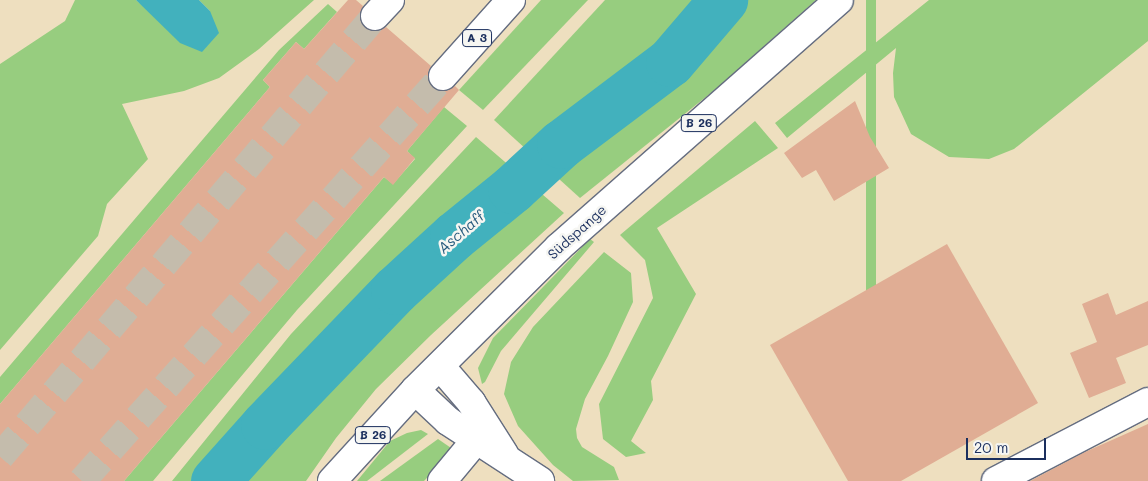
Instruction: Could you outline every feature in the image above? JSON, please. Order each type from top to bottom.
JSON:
[{"type":"main road","name":"A 3","points":[[443,76],[511,0]]},
{"type":"main road","name":"Südspange","points":[[332,481],[415,390],[559,247],[840,0]]},
{"type":"main road","points":[[440,366],[471,402],[508,459]]},
{"type":"main road","points":[[415,390],[448,421],[540,481]]},
{"type":"main road","points":[[996,481],[1148,402]]},
{"type":"main road","points":[[442,481],[476,440]]},
{"type":"green space","points":[[75,0],[136,0],[144,7],[210,11],[199,0],[314,0],[259,49],[219,78],[184,91],[122,104],[148,159],[107,204],[98,236],[0,350],[0,64],[65,21]]},
{"type":"green space","points":[[541,0],[588,0],[483,110],[459,90]]},
{"type":"green space","points":[[605,0],[816,0],[717,88],[580,198],[494,120]]},
{"type":"green space","points":[[866,0],[876,0],[876,339],[866,339]]},
{"type":"green space","points":[[929,0],[1148,0],[1148,41],[1014,149],[989,159],[949,157],[911,134],[894,97],[893,73],[896,48],[787,138],[775,123]]},
{"type":"green space","points":[[328,4],[337,12],[304,49],[296,42],[263,80],[270,87],[0,404],[0,377],[279,50]]},
{"type":"green space","points":[[444,107],[467,126],[297,310],[153,481],[124,481],[384,177],[393,184],[415,159],[407,151]]},
{"type":"green space","points":[[755,121],[778,148],[657,228],[696,294],[651,381],[653,400],[631,441],[646,453],[626,457],[603,439],[599,404],[653,298],[645,260],[620,235]]},
{"type":"green space","points":[[476,137],[564,213],[431,335],[376,389],[336,438],[306,481],[172,481],[291,334]]},
{"type":"green space","points":[[590,239],[594,242],[501,351],[485,382],[482,384],[478,368],[493,338]]},
{"type":"green space","points":[[604,252],[631,273],[633,302],[608,356],[585,399],[576,429],[577,438],[582,447],[614,467],[619,480],[573,481],[553,465],[518,426],[504,394],[511,362],[533,327]]},
{"type":"green space","points":[[421,430],[428,434],[367,481],[357,481],[390,441],[407,433]]},
{"type":"green space","points":[[438,439],[454,450],[424,481],[380,481]]},
{"type":"water","points":[[136,0],[199,0],[210,11],[219,33],[202,52],[180,43]]},
{"type":"water","points":[[368,304],[376,321],[311,386],[295,408],[274,403]]},
{"type":"building","points":[[348,0],[356,0],[363,6],[360,20],[365,28],[379,31],[386,27],[431,66],[428,72],[428,80],[433,88],[439,91],[447,91],[455,86],[459,90],[407,151],[415,158],[393,185],[384,177],[124,481],[0,481],[0,404],[270,87],[263,80],[296,42],[304,49]]},
{"type":"building","points":[[855,101],[870,137],[889,168],[834,201],[816,170],[802,178],[784,153]]},
{"type":"building","points":[[947,244],[1038,403],[901,481],[848,481],[770,345]]},
{"type":"building","points":[[1108,293],[1116,315],[1148,301],[1148,345],[1116,358],[1126,383],[1089,398],[1070,353],[1097,342],[1082,304]]},
{"type":"building","points":[[1148,424],[1148,481],[1030,481],[1085,452]]},
{"type":"waterway","name":"Aschaff","points":[[215,481],[265,425],[395,290],[454,236],[512,189],[561,144],[670,62],[723,0]]},
{"type":"tunnel","points":[[0,457],[375,16]]},
{"type":"tunnel","points":[[82,481],[443,76]]}]
